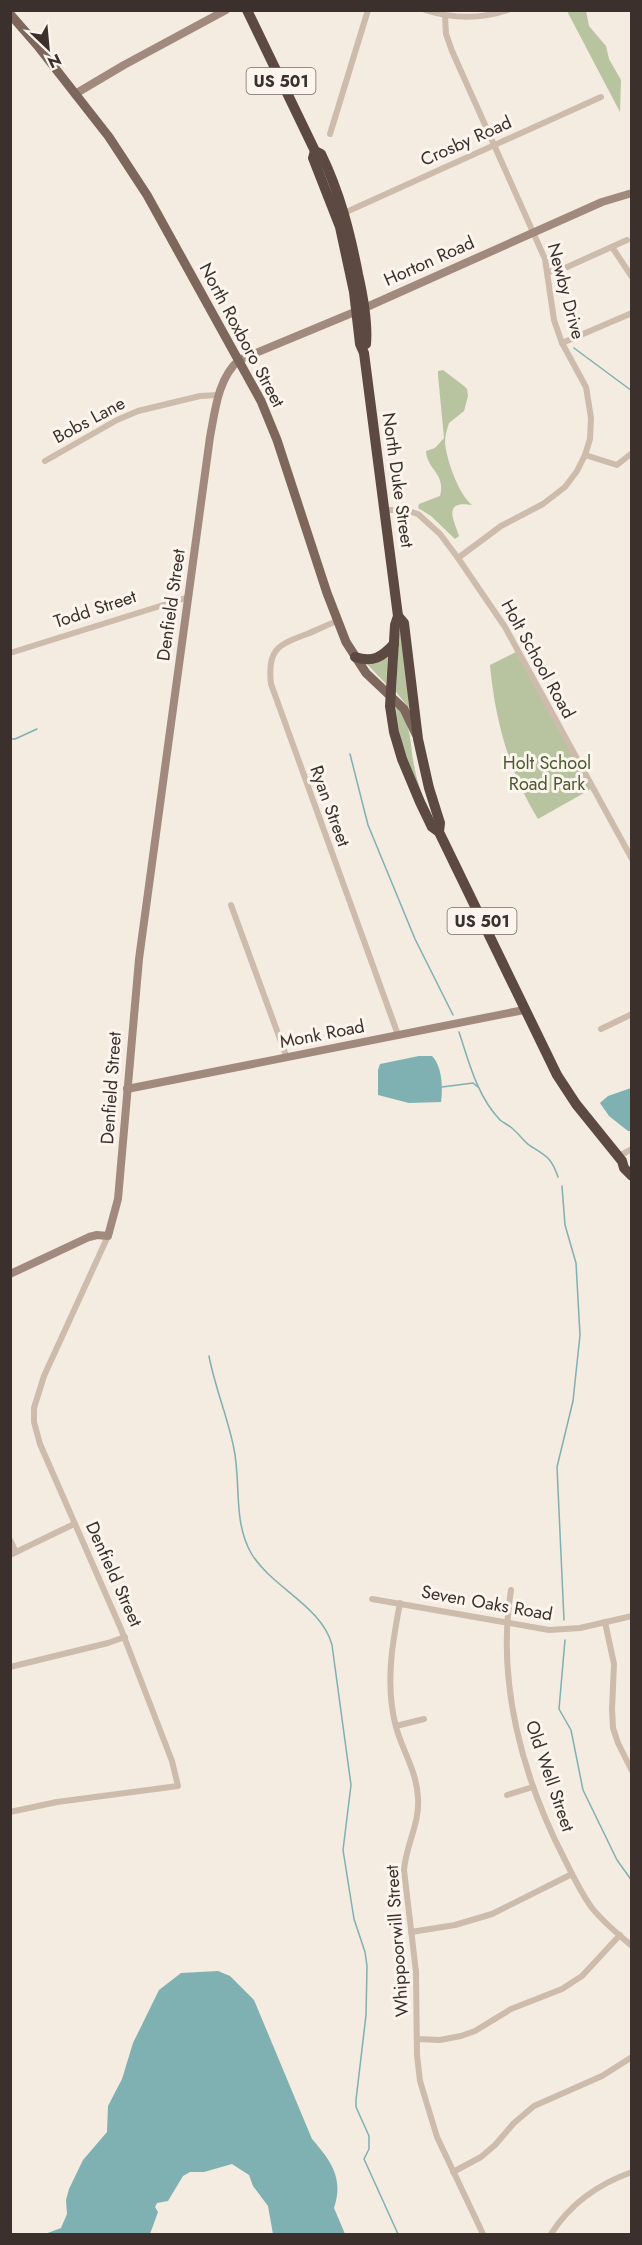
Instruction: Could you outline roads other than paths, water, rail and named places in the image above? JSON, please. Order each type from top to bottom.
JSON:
[{"type":"highway","name":"North Duke Street","points":[[247,10],[315,152],[314,158],[339,227],[367,342],[364,350],[398,616],[395,625],[391,697]]},
{"type":"highway","name":"North Duke Street","points":[[315,152],[321,154],[327,166],[344,213],[351,238],[360,309]]},
{"type":"highway","name":"North Duke Street","points":[[398,616],[404,623],[418,738]]},
{"type":"highway","points":[[354,657],[363,660],[376,659],[394,644]]},
{"type":"highway","name":"North Roxboro Street","points":[[391,697],[392,717],[402,759],[432,827],[440,832]]},
{"type":"highway","name":"North Roxboro Street","points":[[418,738],[429,788],[440,823],[440,832],[524,1010],[563,1086],[624,1160],[624,1168],[632,1176]]},
{"type":"main road","name":"North Roxboro Street","points":[[10,14],[110,137],[141,185],[261,401],[277,440],[337,621],[354,657],[371,679],[404,709],[418,738]]},
{"type":"street","points":[[75,94],[226,10]]},
{"type":"street","points":[[330,134],[368,10]]},
{"type":"street","points":[[425,10],[445,16],[480,16],[508,10]]},
{"type":"street","name":"Newby Drive","points":[[445,16],[449,44],[533,232],[548,272],[554,320],[562,342],[582,379],[590,404],[591,428],[585,455],[578,471],[556,495],[501,526],[458,558]]},
{"type":"street","name":"Crosby Road","points":[[344,213],[601,98]]},
{"type":"street","name":"Horton Road","points":[[239,360],[602,202],[632,193]]},
{"type":"street","points":[[548,272],[565,268],[627,240]]},
{"type":"street","points":[[612,247],[632,277]]},
{"type":"street","points":[[562,342],[632,313]]},
{"type":"street","name":"Denfield Street","points":[[10,1812],[57,1802],[178,1786],[172,1761],[125,1637],[40,1444],[34,1422],[34,1408],[44,1376],[108,1236],[120,1185],[140,949],[210,437],[226,375],[239,360]]},
{"type":"street","name":"Bobs Lane","points":[[45,461],[117,420],[138,411],[200,396],[219,395]]},
{"type":"street","points":[[585,455],[617,465],[632,453]]},
{"type":"street","name":"Holt School Road","points":[[385,510],[405,510],[418,514],[440,534],[458,558],[505,627],[632,859]]},
{"type":"street","name":"Todd Street","points":[[10,653],[189,597]]},
{"type":"street","name":"Ryan Street","points":[[337,621],[278,648],[269,666],[271,684],[398,1035]]},
{"type":"street","points":[[231,905],[287,1058]]},
{"type":"street","name":"Monk Road","points":[[127,1089],[524,1010]]},
{"type":"street","points":[[601,1029],[632,1014]]},
{"type":"street","points":[[624,1160],[632,1149]]},
{"type":"street","points":[[10,1274],[89,1238],[97,1235],[108,1236]]},
{"type":"street","points":[[10,1540],[13,1553],[74,1524]]},
{"type":"street","name":"Old Well Street","points":[[511,1590],[506,1622],[514,1719],[534,1787],[548,1827],[592,1907],[632,1946]]},
{"type":"street","name":"Seven Oaks Road","points":[[372,1599],[558,1630],[580,1628],[632,1616]]},
{"type":"street","name":"Whippoorwill Street","points":[[400,1603],[390,1666],[396,1726],[413,1767],[418,1795],[417,1821],[405,1859],[404,1870],[417,1995],[419,2072],[427,2109],[453,2172],[483,2235]]},
{"type":"street","points":[[605,1622],[614,1664],[613,1728],[632,1771]]},
{"type":"street","points":[[10,1667],[125,1637]]},
{"type":"street","points":[[396,1726],[424,1719]]},
{"type":"street","points":[[507,1795],[534,1787]]},
{"type":"street","points":[[411,1932],[455,1925],[492,1914],[572,1874]]},
{"type":"street","points":[[417,2039],[440,2040],[461,2037],[511,2009],[562,1989],[582,1976],[620,1935]]},
{"type":"street","points":[[453,2172],[481,2157],[534,2106],[597,2078],[632,2057]]},
{"type":"street","points":[[551,2235],[571,2209],[586,2195],[604,2183],[632,2172]]},
{"type":"water","points":[[419,1056],[432,1056],[438,1065],[442,1084],[441,1102],[409,1103],[378,1095],[380,1064]]},
{"type":"water","points":[[631,1088],[631,1131],[628,1131],[609,1116],[600,1103],[608,1096]]},
{"type":"water","points":[[218,1971],[230,1976],[254,2000],[312,2139],[334,2170],[337,2197],[334,2208],[345,2234],[273,2234],[268,2206],[253,2186],[249,2175],[232,2164],[204,2172],[190,2172],[183,2176],[168,2201],[157,2203],[155,2207],[158,2212],[150,2234],[45,2234],[61,2228],[67,2214],[66,2200],[69,2189],[83,2160],[107,2132],[108,2106],[122,2079],[133,2043],[159,1990],[181,1973]]},
{"type":"waterway","points":[[574,348],[632,391]]},
{"type":"waterway","points":[[10,739],[37,729]]},
{"type":"waterway","points":[[350,754],[368,825],[415,939],[453,1015]]},
{"type":"waterway","points":[[459,1032],[480,1090],[492,1111],[527,1144],[549,1159],[558,1177]]},
{"type":"waterway","points":[[442,1087],[473,1083],[478,1087]]},
{"type":"waterway","points":[[562,1186],[565,1225],[576,1263],[580,1335],[573,1401],[557,1467],[564,1620]]},
{"type":"waterway","points":[[209,1356],[234,1449],[240,1515],[245,1541],[260,1565],[318,1619],[332,1645],[351,1785],[343,1850],[354,1919],[365,1952],[367,1966],[366,2015],[356,2107],[369,2136],[369,2149],[364,2159],[398,2234]]},
{"type":"waterway","points":[[565,1640],[559,1709],[571,1730],[583,1790],[617,1860],[632,1881]]},
{"type":"park label","name":"Holt School Road Park","points":[[547,774]]}]
